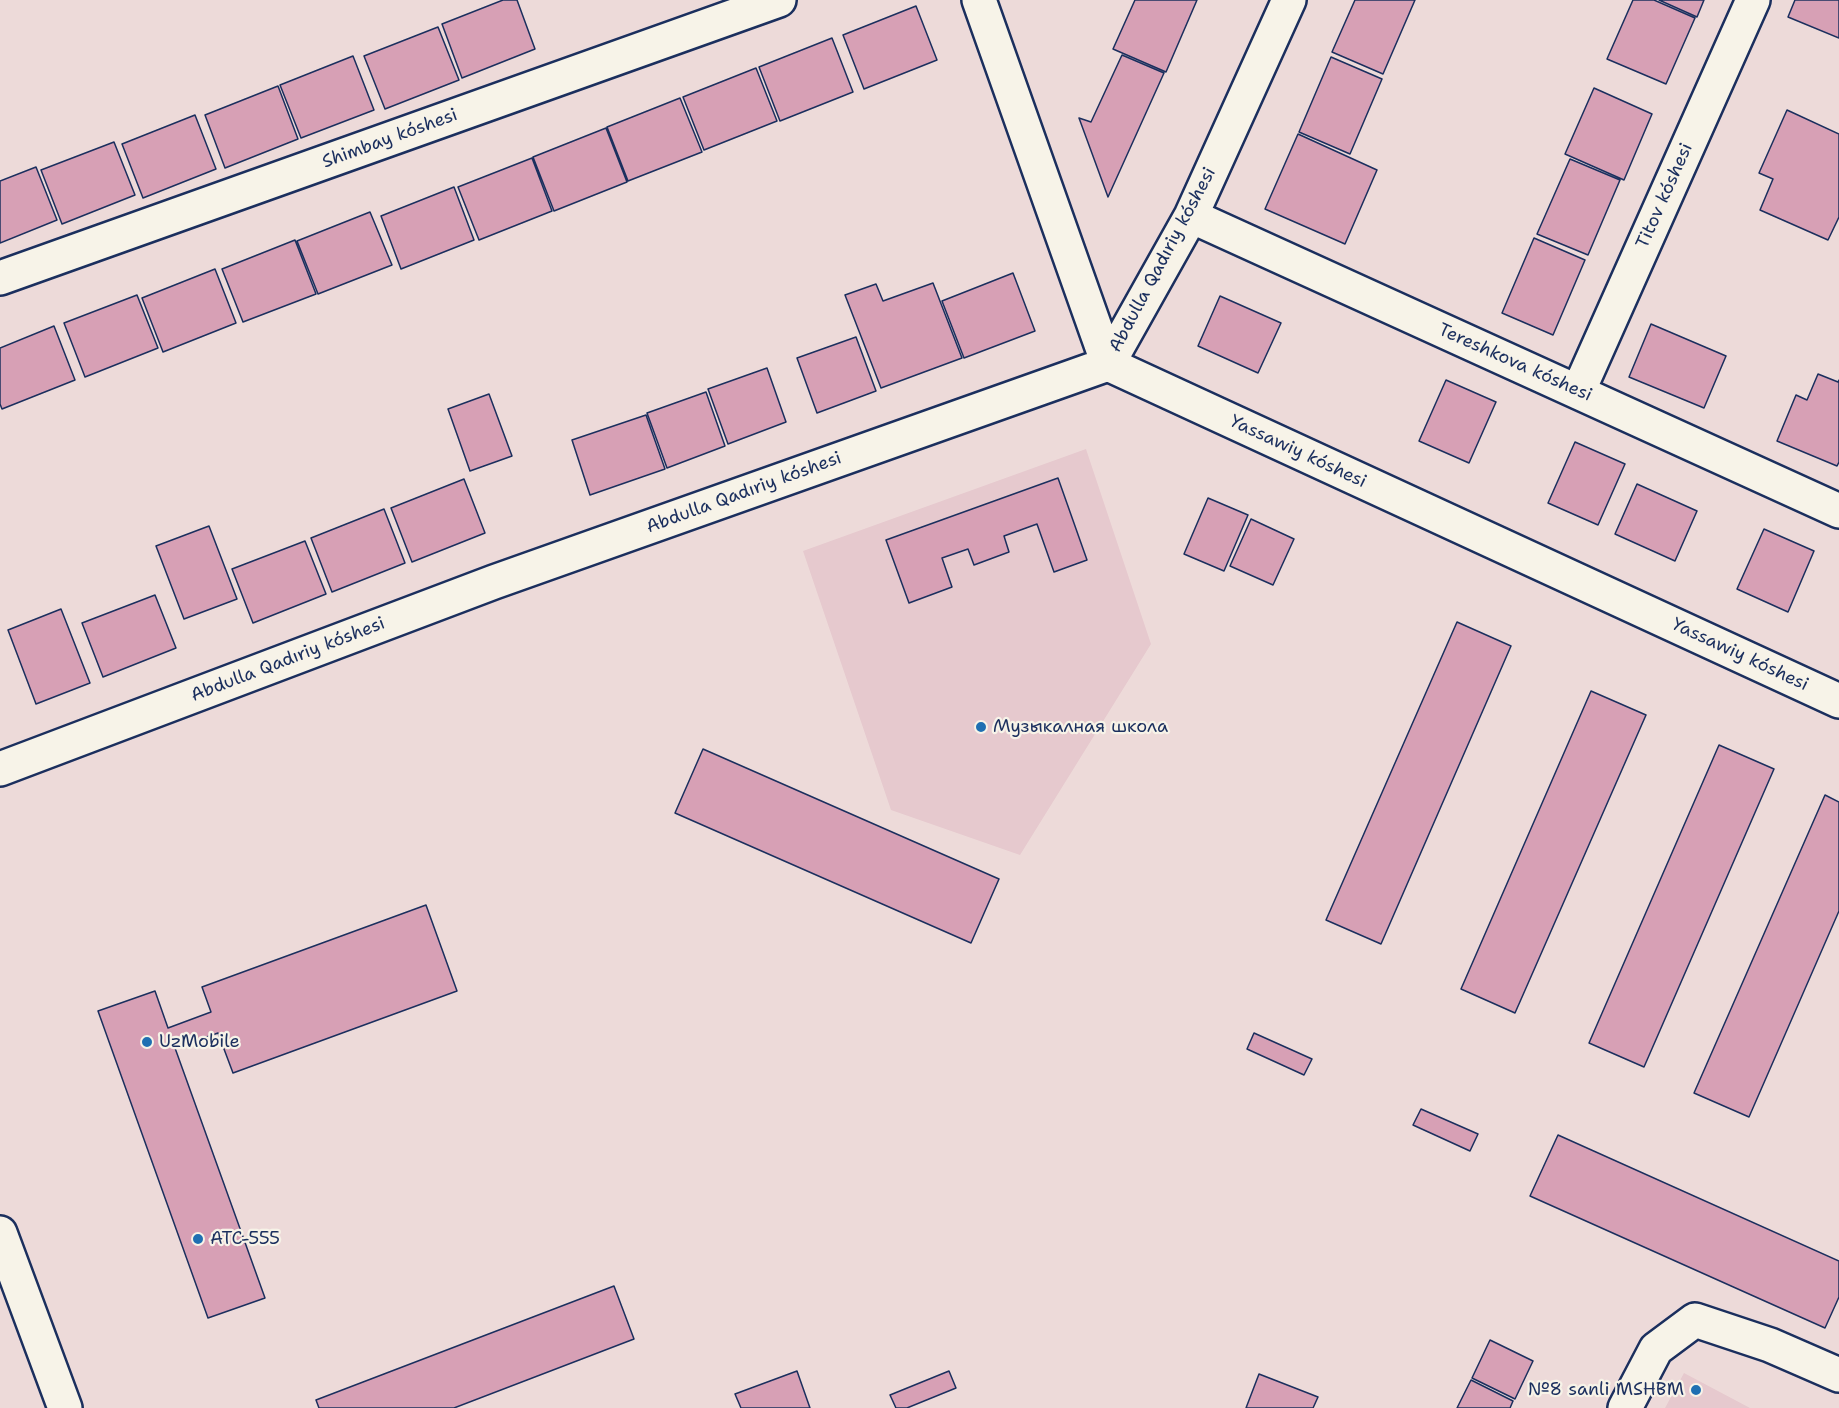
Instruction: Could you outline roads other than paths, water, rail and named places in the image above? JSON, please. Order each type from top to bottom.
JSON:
[{"type":"street","name":"Shimbay kóshesi","points":[[0,278],[780,0]]},
{"type":"street","points":[[979,0],[1108,364]]},
{"type":"street","name":"Abdulla Qadıriy kóshesi","points":[[0,769],[494,582],[1108,364],[1191,216],[1289,0]]},
{"type":"street","name":"Titov kóshesi","points":[[1578,392],[1753,0]]},
{"type":"street","name":"Tereshkova kóshesi","points":[[1191,216],[1839,511]]},
{"type":"street","name":"Yassawiy kóshesi","points":[[1108,364],[1839,701]]},
{"type":"street","points":[[0,1233],[65,1408]]},
{"type":"street","points":[[1625,1408],[1656,1349],[1695,1320],[1770,1345],[1839,1375]]},
{"type":"place","name":"Музыкалная школа","points":[[981,727]]},
{"type":"place","name":"UzMobile","points":[[147,1042]]},
{"type":"place","name":"АТС-555","points":[[198,1239]]},
{"type":"place","name":"№8 sanli MSHBM","points":[[1696,1390]]}]
